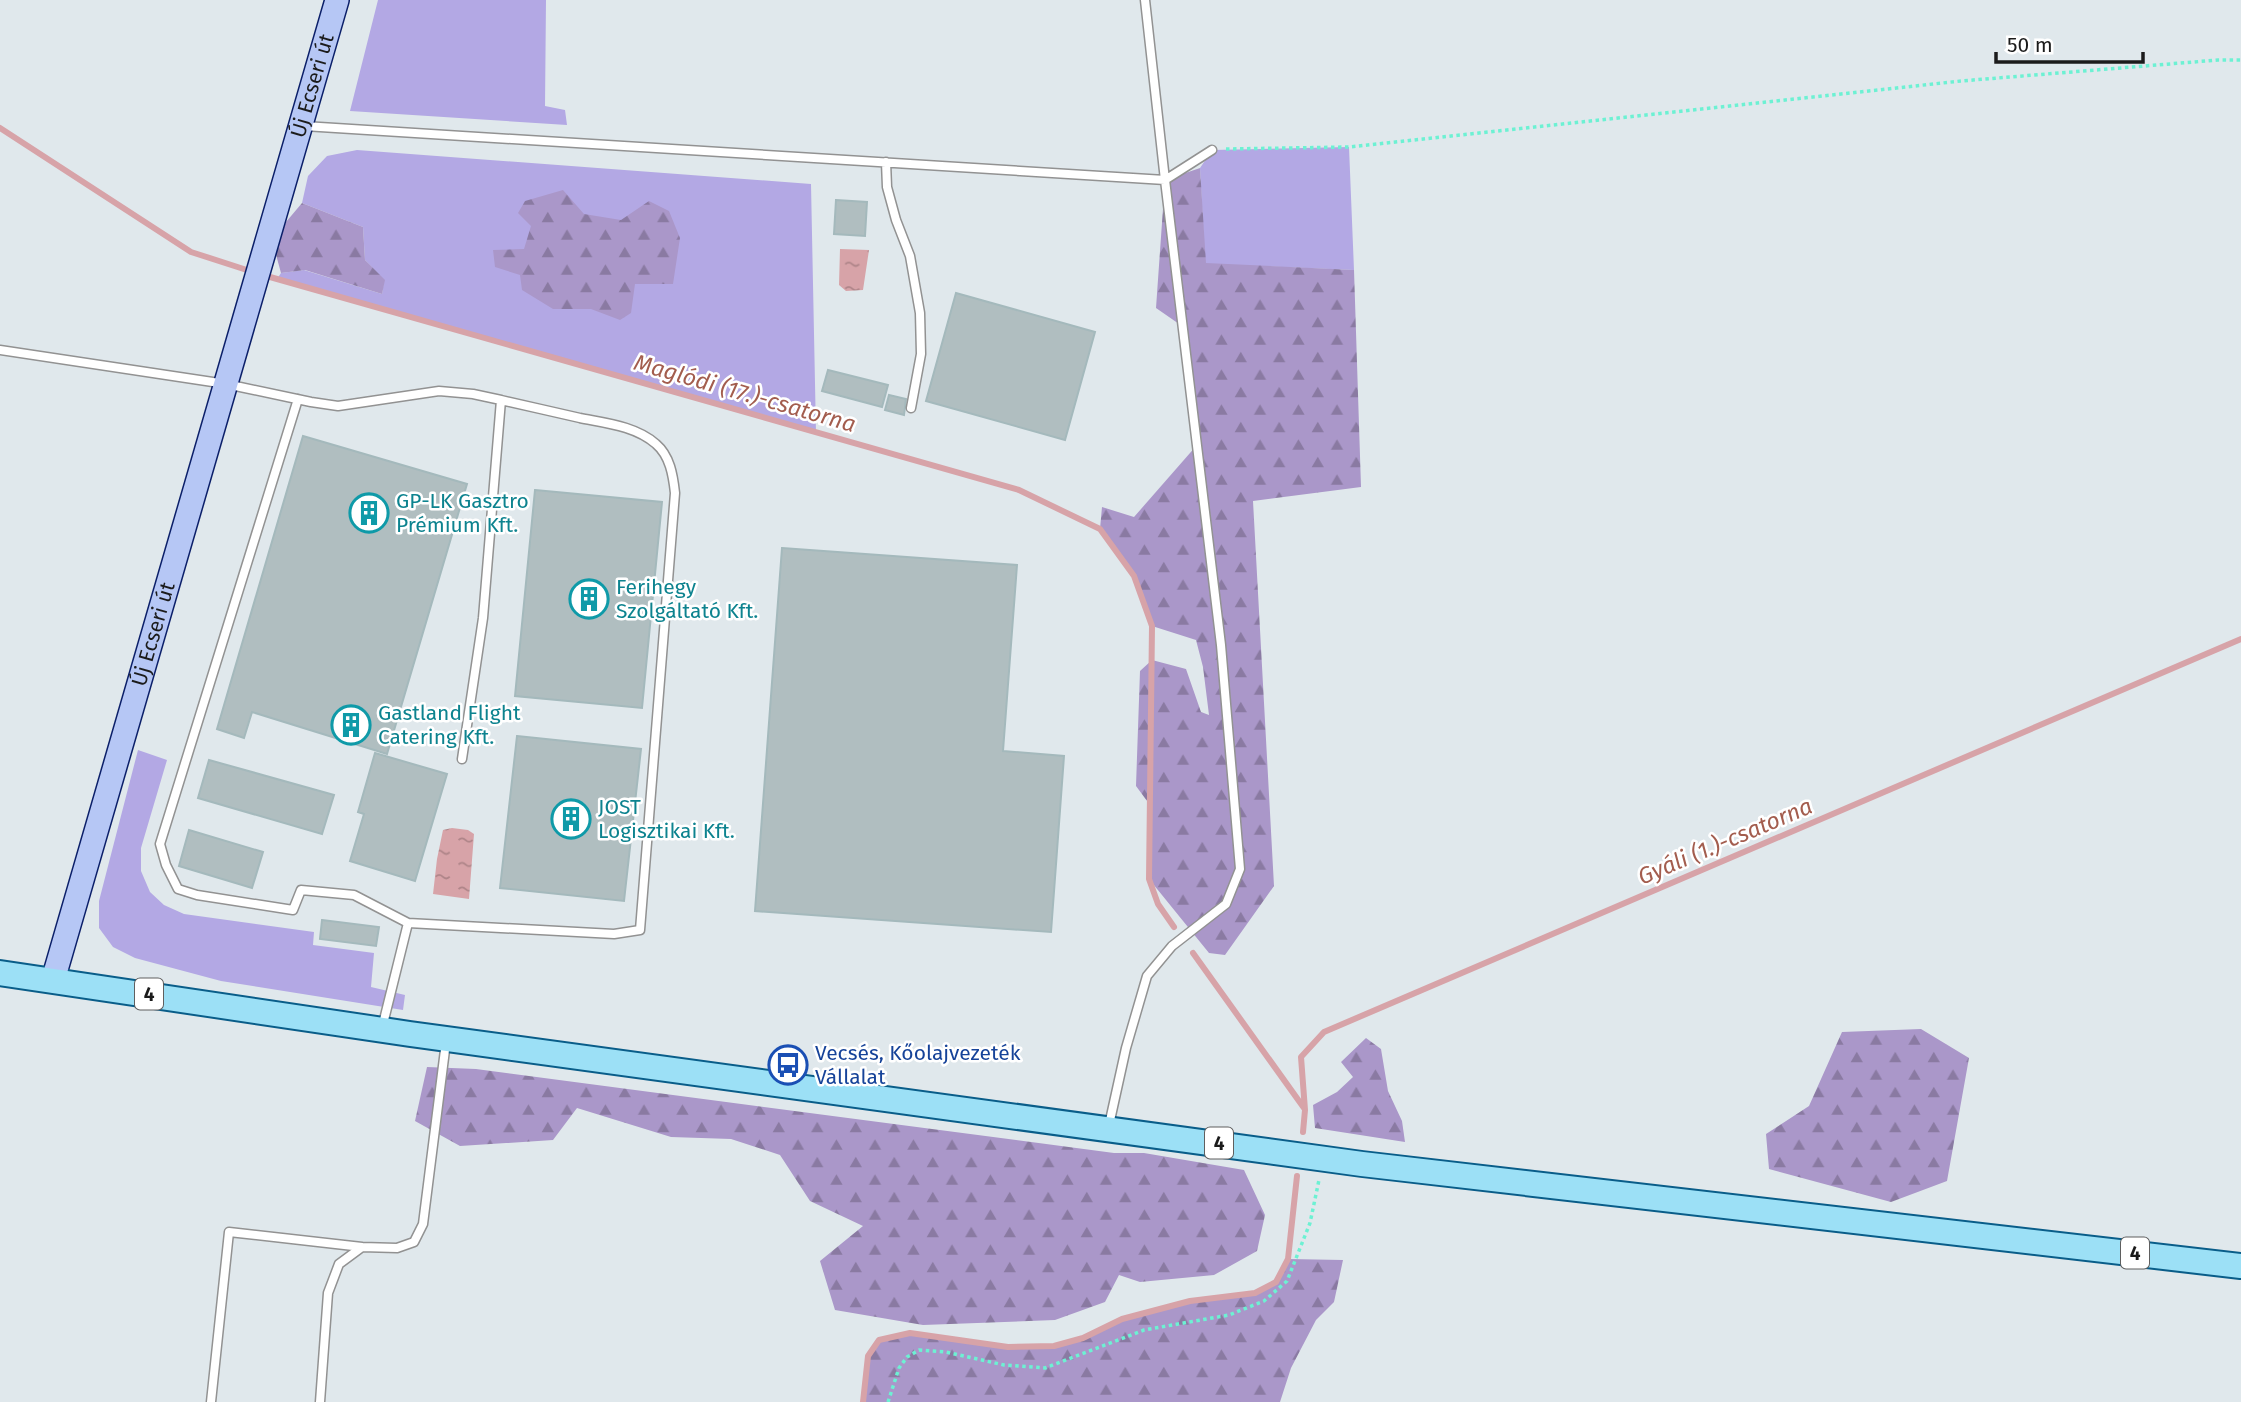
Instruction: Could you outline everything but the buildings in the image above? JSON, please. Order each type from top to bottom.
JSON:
[{"type":"main road","name":"Új Ecseri út","points":[[53,979],[337,0]]},
{"type":"main road","name":"4","points":[[0,973],[382,1030],[1362,1164],[2241,1266]]},
{"type":"lane","points":[[1109,1128],[1126,1048],[1147,976],[1172,946],[1226,904],[1240,869],[1221,645],[1145,0]]},
{"type":"lane","points":[[301,126],[1165,180],[1212,150]]},
{"type":"lane","points":[[886,162],[887,187],[909,256],[920,313],[921,354],[911,408]]},
{"type":"lane","points":[[0,350],[226,384],[338,406],[439,391],[473,394],[625,428],[646,436],[659,446],[674,476],[675,493],[640,930],[614,934],[408,923],[354,895],[301,890],[293,910],[197,895],[178,889],[166,865],[160,844],[298,399]]},
{"type":"lane","points":[[462,759],[483,618],[501,400]]},
{"type":"lane","points":[[382,1030],[408,923]]},
{"type":"lane","points":[[211,1402],[229,1232],[362,1247],[397,1248],[414,1242],[422,1224],[447,1039]]},
{"type":"lane","points":[[320,1402],[328,1293],[339,1264],[362,1247]]},
{"type":"path","points":[[1212,150],[1349,147],[1961,81],[2241,60]]},
{"type":"path","points":[[888,1402],[900,1368],[907,1357],[919,1350],[946,1352],[1004,1365],[1045,1368],[1144,1330],[1229,1315],[1264,1301],[1287,1282],[1310,1223],[1320,1173]]},
{"type":"shaded area","points":[[378,0],[546,0],[545,106],[565,110],[567,125],[350,111]]},
{"type":"shaded area","points":[[1349,147],[1354,270],[1205,264],[1200,168],[1212,150]]},
{"type":"shaded area","points":[[357,150],[811,184],[816,433],[277,279],[281,273],[304,270],[382,294],[384,280],[365,260],[363,227],[302,203],[308,176],[327,156]]},
{"type":"shaded area","points":[[138,750],[167,760],[141,848],[141,871],[150,892],[164,905],[184,914],[314,932],[313,945],[374,953],[371,987],[405,995],[403,1010],[221,981],[135,958],[113,947],[99,928],[99,901]]},
{"type":"green space","points":[[1200,168],[1206,263],[1354,270],[1361,487],[1253,501],[1274,886],[1225,955],[1209,953],[1149,879],[1150,805],[1136,786],[1140,671],[1152,660],[1186,669],[1201,712],[1209,715],[1203,667],[1196,640],[1152,626],[1134,576],[1100,529],[1102,507],[1134,517],[1197,445],[1182,326],[1156,308],[1165,180]]},
{"type":"green space","points":[[563,190],[584,214],[621,220],[649,201],[669,211],[680,238],[673,284],[635,284],[631,313],[620,320],[591,309],[553,309],[522,290],[520,275],[495,267],[493,250],[524,249],[531,226],[518,213],[525,201]]},
{"type":"green space","points":[[302,203],[363,227],[365,260],[385,280],[382,294],[305,270],[281,273],[275,251],[286,222]]},
{"type":"green space","points":[[1921,1029],[1969,1058],[1947,1181],[1891,1202],[1769,1169],[1766,1134],[1809,1106],[1842,1032]]},
{"type":"green space","points":[[1366,1038],[1381,1049],[1388,1091],[1402,1121],[1405,1142],[1315,1128],[1313,1105],[1337,1092],[1353,1077],[1341,1062]]},
{"type":"green space","points":[[427,1067],[476,1069],[1114,1153],[1144,1153],[1244,1170],[1265,1215],[1257,1251],[1214,1275],[1140,1282],[1119,1275],[1105,1302],[1055,1320],[923,1325],[835,1310],[820,1261],[863,1226],[810,1201],[780,1155],[731,1139],[671,1137],[577,1108],[553,1140],[460,1146],[415,1121]]},
{"type":"green space","points":[[1288,1259],[1343,1260],[1334,1302],[1316,1320],[1291,1368],[1280,1402],[863,1402],[868,1356],[879,1340],[910,1333],[1008,1347],[1054,1346],[1083,1338],[1122,1319],[1190,1301],[1255,1293],[1276,1282]]},
{"type":"water","points":[[840,249],[869,250],[863,290],[846,291],[839,285]]},
{"type":"water","points":[[443,830],[468,830],[474,834],[469,899],[433,894]]},
{"type":"waterway","name":"Maglódi (17.)-csatorna","points":[[0,128],[191,252],[253,272]]},
{"type":"waterway","name":"Maglódi (17.)-csatorna","points":[[263,275],[1019,490],[1100,529],[1134,576],[1152,626],[1149,879],[1158,904],[1174,927]]},
{"type":"waterway","name":"Gyáli (1.)-csatorna","points":[[1303,1132],[1305,1110],[1301,1057],[1324,1032],[2241,639]]},
{"type":"waterway","name":"Maglódi (17.)-csatorna","points":[[1193,953],[1304,1108]]},
{"type":"waterway","name":"Gyáli (1.)-csatorna","points":[[863,1402],[868,1356],[879,1340],[910,1333],[1008,1347],[1054,1346],[1083,1338],[1122,1319],[1190,1301],[1255,1293],[1276,1282],[1288,1259],[1297,1176]]},
{"type":"place","name":"GP-LK Gasztro Prémium Kft.","points":[[369,513]]},
{"type":"place","name":"Ferihegy Szolgáltató Kft.","points":[[589,599]]},
{"type":"place","name":"Gastland Flight Catering Kft.","points":[[351,725]]},
{"type":"place","name":"JOST Logisztikai Kft.","points":[[571,819]]},
{"type":"place","name":"Vecsés, Kőolajvezeték Vállalat","points":[[788,1065]]}]
